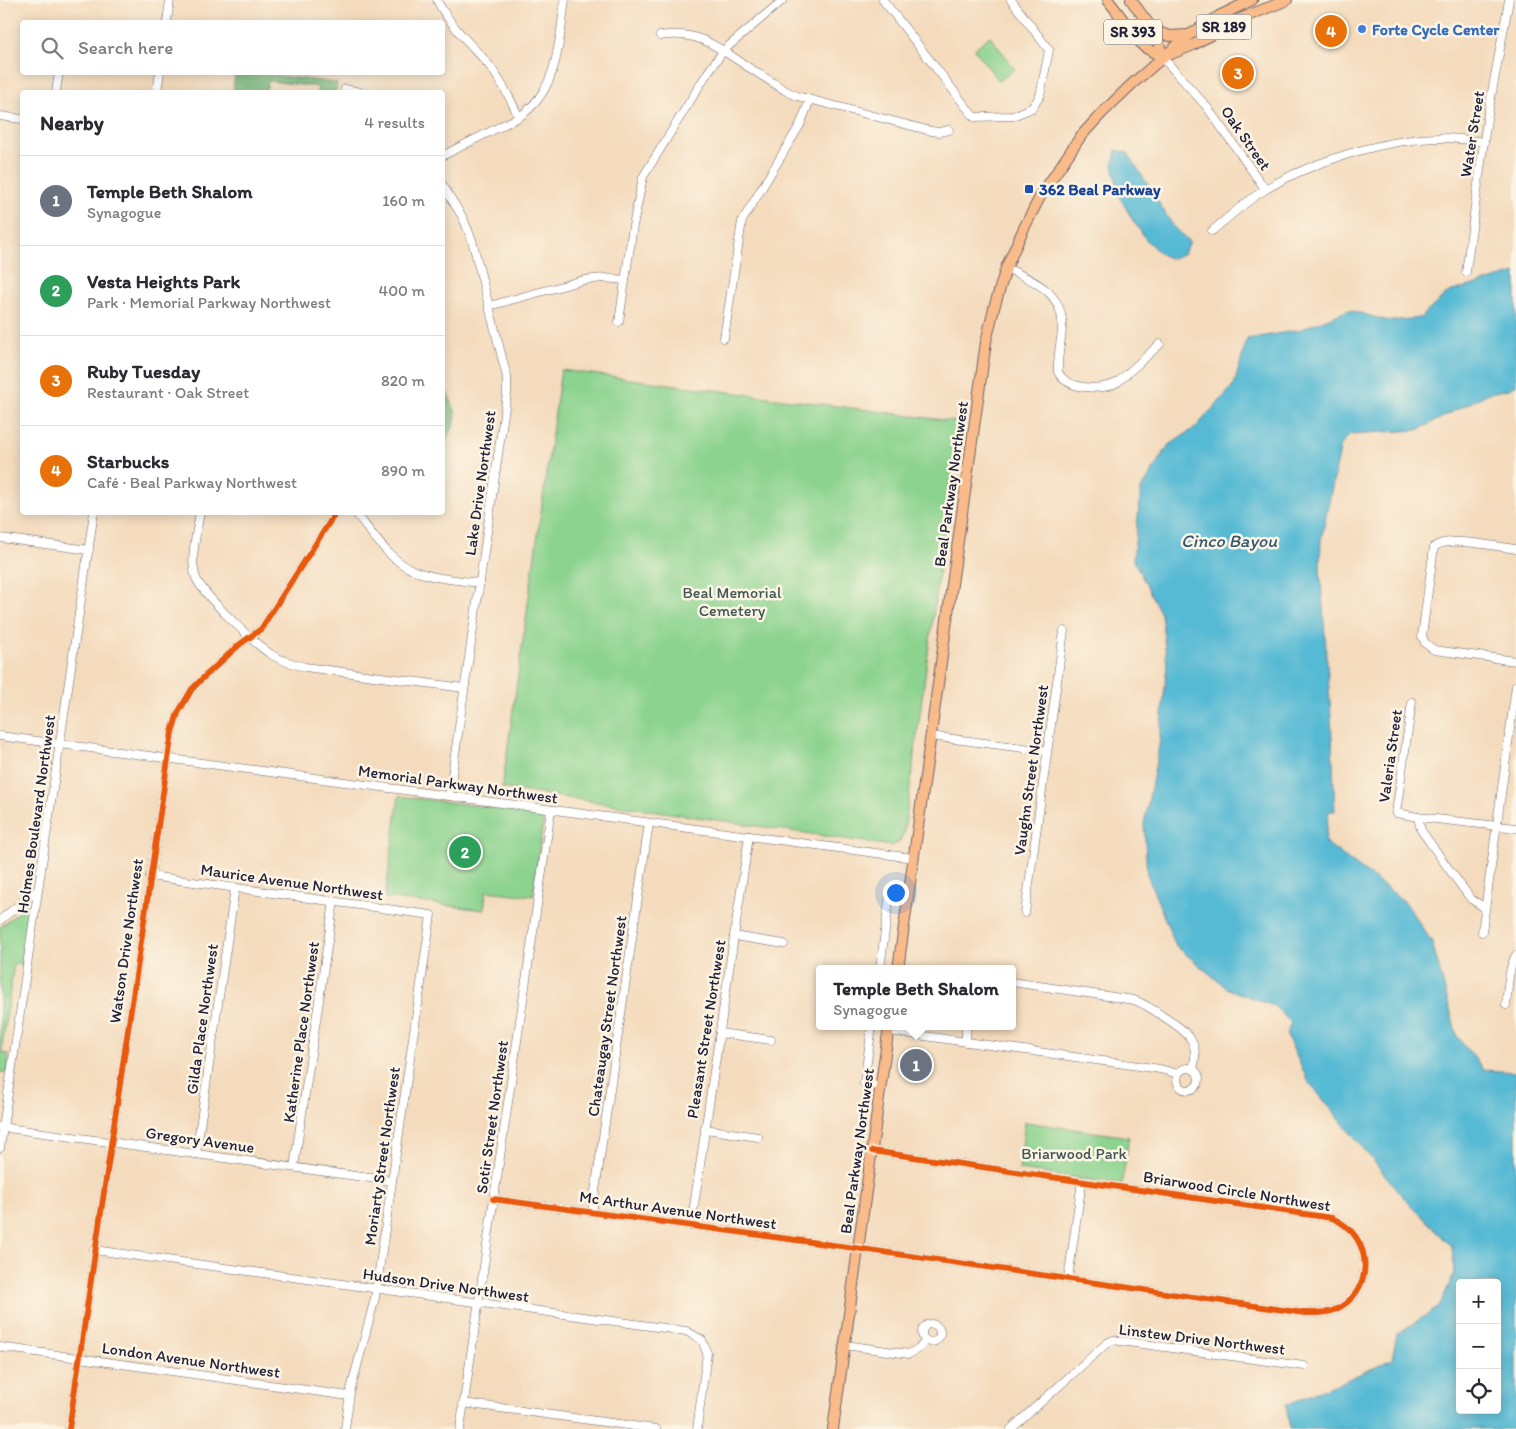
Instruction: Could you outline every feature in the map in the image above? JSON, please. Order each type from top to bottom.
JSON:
[{"type":"main road","name":"SR 393","points":[[1108,0],[1143,46],[1163,58]]},
{"type":"main road","name":"SR 393","points":[[1131,0],[1157,35],[1163,58]]},
{"type":"main road","name":"Beal Parkway Northwest","points":[[899,965],[986,342],[1006,268],[1041,195],[1064,159],[1102,113],[1132,84],[1189,35],[1219,16],[1252,0]]},
{"type":"main road","name":"Beal Parkway Northwest","points":[[1163,58],[1193,45],[1235,21],[1286,0]]},
{"type":"main road","points":[[1154,31],[1170,36],[1189,35]]},
{"type":"main road","name":"Beal Parkway Northwest","points":[[833,1429],[889,1030]]},
{"type":"street","points":[[167,20],[170,0]]},
{"type":"street","points":[[437,0],[444,14],[496,74],[519,117]]},
{"type":"street","points":[[445,154],[519,117],[537,101],[550,81],[557,53],[565,0]]},
{"type":"street","points":[[619,322],[642,177],[708,72],[724,50],[783,0]]},
{"type":"street","points":[[882,0],[974,116],[1013,116],[1032,108],[1040,96],[1049,50],[1011,0]]},
{"type":"street","name":"Water Street","points":[[1466,272],[1484,142],[1509,0]]},
{"type":"street","points":[[660,36],[675,33],[694,36],[724,50],[788,92],[810,100],[931,131],[949,130]]},
{"type":"street","name":"Oak Street","points":[[1163,58],[1208,107],[1265,190]]},
{"type":"street","points":[[56,90],[59,75]]},
{"type":"street","points":[[157,90],[160,75]]},
{"type":"street","points":[[345,89],[350,90]]},
{"type":"street","points":[[724,338],[742,221],[800,125],[810,100]]},
{"type":"street","points":[[0,116],[20,120]]},
{"type":"street","points":[[1212,231],[1265,190],[1315,165],[1379,147],[1439,138],[1484,142]]},
{"type":"street","name":"Lake Drive Northwest","points":[[445,189],[468,230],[506,371],[507,393],[449,796]]},
{"type":"street","points":[[1006,268],[1037,282],[1050,293],[1055,301],[1062,319],[1058,372],[1065,381],[1071,384],[1098,388],[1110,386],[1118,382],[1160,344]]},
{"type":"street","points":[[489,306],[584,280],[604,278],[625,280]]},
{"type":"street","name":"Holmes Boulevard Northwest","points":[[0,1148],[94,515]]},
{"type":"street","points":[[200,515],[194,558],[196,578],[206,594],[271,654],[295,665],[464,688]]},
{"type":"street","name":"Watson Drive Northwest","points":[[69,1429],[150,876],[176,719],[186,698],[203,678],[250,636],[261,629],[334,515]]},
{"type":"street","points":[[357,515],[391,556],[410,569],[436,577],[480,583]]},
{"type":"street","points":[[0,538],[89,550]]},
{"type":"street","points":[[1516,549],[1452,541],[1440,542],[1434,547],[1425,607],[1423,639],[1428,647],[1434,650],[1516,661]]},
{"type":"street","name":"Vaughn Street Northwest","points":[[1025,913],[1064,631]]},
{"type":"street","points":[[1482,932],[1516,686]]},
{"type":"street","name":"Valeria Street","points":[[1412,702],[1396,813],[1418,818]]},
{"type":"street","name":"Memorial Parkway Northwest","points":[[0,736],[913,858]]},
{"type":"street","points":[[930,736],[1047,751]]},
{"type":"street","name":"Sotir Street Northwest","points":[[460,1429],[551,810]]},
{"type":"street","points":[[1485,908],[1471,898],[1448,868],[1421,830],[1418,818],[1516,828]]},
{"type":"street","name":"Chateaugay Street Northwest","points":[[592,1212],[649,823]]},
{"type":"street","name":"Pleasant Street Northwest","points":[[691,1226],[749,836]]},
{"type":"street","name":"Maurice Avenue Northwest","points":[[150,876],[431,915]]},
{"type":"street","name":"Gilda Place Northwest","points":[[196,1154],[235,888]]},
{"type":"street","points":[[0,920],[38,890]]},
{"type":"street","points":[[881,965],[889,900],[907,899]]},
{"type":"street","name":"Katherine Place Northwest","points":[[294,1167],[334,901]]},
{"type":"street","name":"Moriarty Street Northwest","points":[[345,1429],[349,1396],[376,1289],[431,915]]},
{"type":"street","points":[[734,936],[784,944]]},
{"type":"street","points":[[1506,1005],[1513,960],[1516,955]]},
{"type":"street","points":[[1016,983],[1144,1003],[1184,1030],[1191,1038],[1196,1055],[1193,1069]]},
{"type":"street","points":[[871,1030],[864,1083],[881,1087]]},
{"type":"street","points":[[895,1030],[966,1042],[1160,1069],[1178,1074]]},
{"type":"street","points":[[966,1030],[966,1042]]},
{"type":"street","points":[[720,1032],[771,1040]]},
{"type":"street","points":[[1184,1068],[1193,1069],[1199,1080],[1191,1090],[1182,1089],[1176,1078],[1178,1074],[1184,1068]]},
{"type":"street","name":"Gregory Avenue","points":[[2,1127],[392,1181]]},
{"type":"street","points":[[705,1129],[758,1137]]},
{"type":"street","name":"Briarwood Circle Northwest","points":[[858,1249],[1313,1313],[1331,1311],[1350,1299],[1361,1283],[1365,1268],[1363,1250],[1357,1238],[1344,1224],[1332,1218],[872,1152]]},
{"type":"street","points":[[1068,1279],[1082,1181]]},
{"type":"street","name":"Mc Arthur Avenue Northwest","points":[[494,1199],[858,1249]]},
{"type":"street","name":"Hudson Drive Northwest","points":[[94,1250],[686,1331],[702,1340],[707,1353],[697,1429]]},
{"type":"street","points":[[845,1345],[909,1354],[919,1348],[926,1340]]},
{"type":"street","name":"Linstew Drive Northwest","points":[[1011,1429],[1113,1340],[1304,1366]]},
{"type":"street","name":"London Avenue Northwest","points":[[0,1347],[349,1396]]},
{"type":"street","points":[[463,1403],[594,1425],[656,1429]]},
{"type":"green space","points":[[990,36],[1015,69],[999,81],[974,49]]},
{"type":"green space","points":[[235,75],[272,75],[337,83],[336,90],[317,90],[318,87],[268,81],[266,90],[233,90]]},
{"type":"green space","name":"Beal Memorial Cemetery","points":[[561,370],[959,422],[904,833],[899,842],[892,846],[502,788]]},
{"type":"green space","points":[[445,389],[455,410],[456,415],[453,427],[445,441]]},
{"type":"green space","points":[[399,796],[544,814],[533,896],[486,891],[484,910],[385,898]]},
{"type":"green space","points":[[32,901],[22,965],[14,964],[2,1046],[2,1053],[9,1054],[7,1073],[0,1072],[0,927]]},
{"type":"green space","name":"Briarwood Park","points":[[1025,1122],[1129,1137],[1122,1184],[1019,1170]]},
{"type":"water","points":[[1116,150],[1128,153],[1172,224],[1190,243],[1183,254],[1173,259],[1162,255],[1147,241],[1132,219],[1119,196],[1113,164]]},
{"type":"water","name":"Cinco Bayou","points":[[1516,273],[1516,385],[1509,389],[1489,393],[1418,430],[1350,434],[1341,445],[1321,540],[1320,568],[1331,715],[1335,811],[1329,811],[1325,842],[1404,901],[1432,942],[1457,1036],[1484,1070],[1516,1072],[1516,1429],[1290,1429],[1286,1405],[1392,1359],[1397,1334],[1439,1307],[1454,1274],[1452,1247],[1403,1197],[1308,1081],[1286,1034],[1291,1023],[1274,1006],[1228,989],[1176,946],[1147,875],[1144,824],[1159,746],[1167,664],[1161,614],[1133,559],[1141,490],[1168,446],[1196,427],[1234,385],[1247,339],[1299,330],[1349,310],[1389,321],[1420,318],[1449,292]]},
{"type":"cycle path","points":[[69,1429],[172,732],[178,713],[192,689],[239,645],[261,629],[334,515]]},
{"type":"cycle path","points":[[493,1199],[855,1248],[1304,1313],[1329,1312],[1346,1303],[1357,1292],[1363,1279],[1365,1265],[1362,1251],[1356,1238],[1346,1226],[1332,1218],[872,1151]]},
{"type":"place","name":"Forte Cycle Center","points":[[1362,29]]},
{"type":"place","name":"Starbucks","points":[[1331,31]]},
{"type":"place","name":"Ruby Tuesday","points":[[1238,73]]},
{"type":"place","name":"362 Beal Parkway","points":[[1029,189]]},
{"type":"place","name":"Vesta Heights Park","points":[[465,852]]},
{"type":"place","name":"Temple Beth Shalom","points":[[916,1065]]}]
